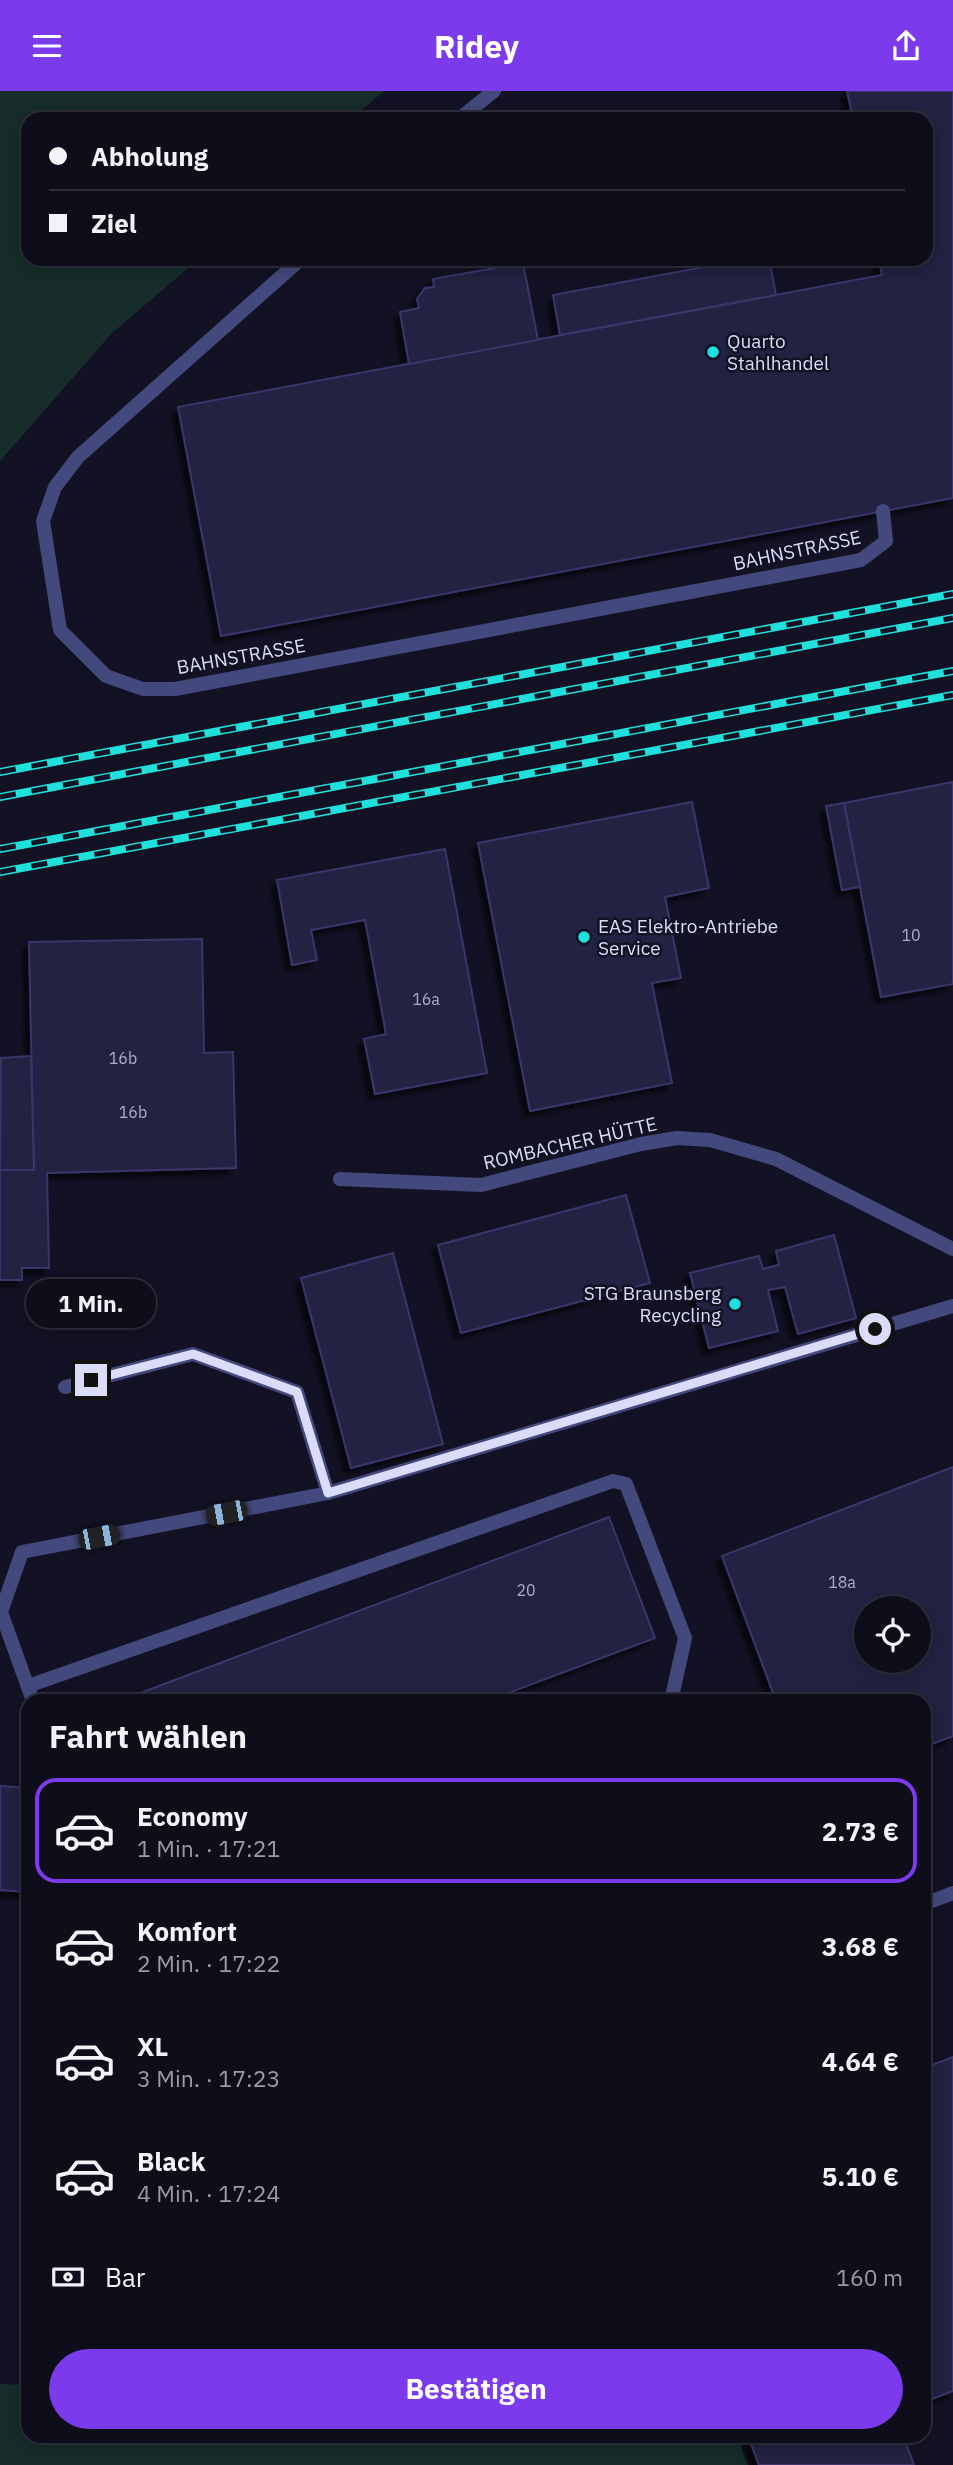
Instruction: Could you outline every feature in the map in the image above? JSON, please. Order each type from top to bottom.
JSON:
[{"type":"street","points":[[468,112],[494,91]]},
{"type":"street","name":"BAHNSTRASSE","points":[[293,266],[78,457],[55,487],[43,521],[60,630],[106,676],[143,688],[174,689],[861,560],[886,541],[883,512]]},
{"type":"street","name":"ROMBACHER HÜTTE","points":[[340,1179],[481,1185],[642,1144],[677,1138],[710,1140],[776,1159],[953,1249]]},
{"type":"street","points":[[31,1694],[1,1612],[22,1552],[328,1493],[953,1306]]},
{"type":"street","points":[[65,1387],[193,1354],[297,1392],[328,1493]]},
{"type":"street","points":[[28,1686],[613,1481],[626,1484],[685,1637],[673,1694]]},
{"type":"street","points":[[931,1901],[953,1893]]},
{"type":"green space","points":[[0,91],[384,91],[359,112],[21,112],[21,266],[191,266],[111,334],[0,461]]},
{"type":"green space","points":[[0,2384],[21,2385],[21,2443],[740,2443],[748,2465],[0,2465]]},
{"type":"building","name":"Quarto Stahlhandel","points":[[847,91],[953,91],[953,498],[221,636],[178,407],[882,275],[880,266],[933,266],[933,112],[852,112]]},
{"type":"building","points":[[506,266],[524,266],[538,340],[409,364],[400,312],[419,308],[417,299],[425,288],[434,287],[433,279]]},
{"type":"building","points":[[709,266],[770,266],[776,295],[560,335],[553,295]]},
{"type":"building","points":[[953,782],[953,984],[881,997],[844,803]]},
{"type":"building","name":"EAS Elektro-Antriebe Service","points":[[692,802],[709,888],[665,897],[681,978],[652,983],[672,1083],[530,1111],[478,843]]},
{"type":"building","points":[[844,803],[860,887],[842,890],[826,806]]},
{"type":"building","points":[[445,849],[487,1073],[375,1094],[364,1039],[386,1034],[365,920],[311,930],[317,960],[292,965],[277,880]]},
{"type":"building","points":[[202,939],[204,1053],[233,1052],[236,1168],[47,1173],[49,1268],[22,1268],[22,1280],[0,1280],[0,1170],[34,1170],[29,942]]},
{"type":"building","points":[[31,1056],[34,1170],[0,1170],[1,1058]]},
{"type":"building","points":[[626,1195],[650,1283],[461,1333],[438,1245]]},
{"type":"building","name":"STG Braunsberg Recycling","points":[[834,1235],[856,1318],[798,1334],[785,1287],[768,1290],[778,1331],[709,1348],[690,1273],[759,1256],[763,1269],[779,1265],[776,1251]]},
{"type":"building","points":[[393,1253],[443,1444],[351,1468],[301,1278]]},
{"type":"building","points":[[953,1467],[953,1736],[931,1744],[931,1694],[773,1694],[722,1556]]},
{"type":"building","points":[[609,1517],[655,1638],[506,1694],[138,1694]]},
{"type":"building","points":[[0,1786],[21,1788],[21,1892],[0,1890]]},
{"type":"building","points":[[953,2057],[953,2391],[931,2399],[931,2065]]},
{"type":"building","points":[[751,2443],[906,2443],[914,2465],[759,2465]]},
{"type":"railway","points":[[0,772],[953,594]]},
{"type":"railway","points":[[0,797],[953,618]]},
{"type":"railway","points":[[0,849],[953,671]]},
{"type":"railway","points":[[0,872],[953,695]]},
{"type":"place","name":"Quarto Stahlhandel","points":[[713,352]]},
{"type":"place","name":"EAS Elektro-Antriebe Service","points":[[584,937]]},
{"type":"place","name":"STG Braunsberg Recycling","points":[[735,1304]]},
{"type":"route","points":[[91,1380],[193,1354],[297,1392],[328,1493],[875,1329]]}]
